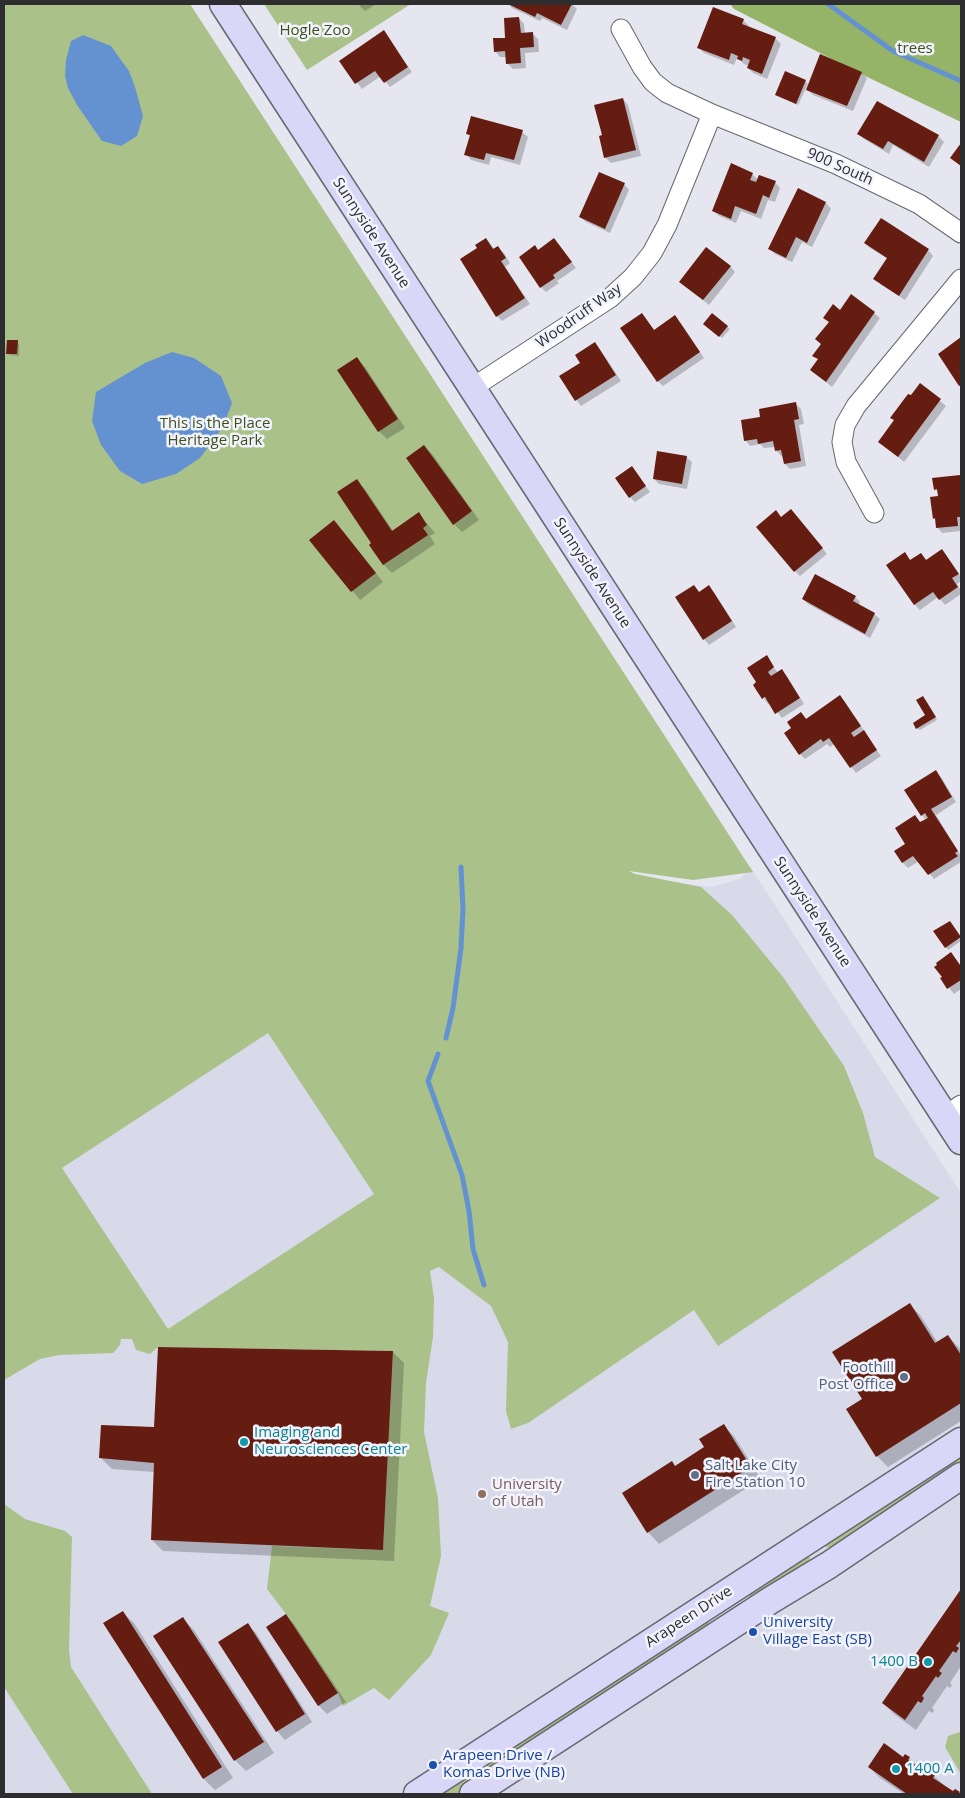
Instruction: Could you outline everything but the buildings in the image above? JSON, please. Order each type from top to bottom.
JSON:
[{"type":"main road","name":"Sunnyside Avenue","points":[[223,4],[472,388],[953,1110],[961,1141]]},
{"type":"main road","name":"Arapeen Drive","points":[[417,1794],[961,1441]]},
{"type":"main road","name":"Arapeen Drive","points":[[473,1794],[771,1600],[829,1565],[961,1476]]},
{"type":"street","name":"900 South","points":[[621,29],[642,67],[653,82],[667,93],[712,114],[836,164],[919,204],[961,233]]},
{"type":"street","name":"Woodruff Way","points":[[472,388],[610,298],[633,277],[652,253],[667,225],[712,114]]},
{"type":"street","points":[[874,513],[846,462],[842,442],[845,425],[856,406],[961,279]]},
{"type":"shaded area","name":"University of Utah","points":[[4,805],[485,830],[647,879],[711,887],[740,879],[751,868],[961,1193],[961,1794],[4,1794]]},
{"type":"green space","name":"This is the Place Heritage Park","points":[[4,4],[190,4],[753,872],[693,880],[629,871],[635,874],[701,887],[732,915],[783,977],[844,1066],[863,1113],[875,1157],[940,1198],[718,1346],[694,1310],[528,1423],[511,1429],[506,1411],[508,1342],[491,1306],[439,1267],[430,1271],[434,1298],[433,1337],[426,1383],[424,1432],[438,1498],[441,1556],[430,1606],[449,1613],[431,1655],[389,1700],[374,1688],[343,1706],[338,1693],[286,1614],[267,1589],[272,1546],[383,1550],[393,1351],[158,1347],[150,1354],[136,1350],[132,1339],[121,1339],[120,1345],[113,1353],[59,1355],[40,1359],[4,1380]],"holes":[[[268,1033],[374,1194],[168,1329],[62,1168]]]},
{"type":"green space","name":"Hogle Zoo","points":[[264,4],[411,4],[307,70]]},
{"type":"green space","name":"trees","points":[[730,4],[961,4],[961,122],[859,73],[734,9]]},
{"type":"green space","points":[[961,1452],[961,1465],[834,1548],[826,1547],[825,1544]]},
{"type":"green space","points":[[4,1504],[25,1519],[65,1531],[72,1537],[69,1650],[71,1667],[152,1794],[73,1794],[4,1687]]},
{"type":"green space","points":[[808,1555],[810,1558],[808,1564],[753,1598],[747,1595]]},
{"type":"green space","points":[[706,1619],[710,1625],[456,1794],[443,1794],[442,1791]]},
{"type":"green space","points":[[960,1732],[961,1774],[945,1747],[948,1736]]},
{"type":"water","points":[[83,35],[111,46],[129,71],[135,87],[143,116],[137,136],[121,146],[102,141],[77,105],[68,88],[65,76],[66,60],[71,41]]},
{"type":"water","points":[[172,352],[194,358],[221,376],[232,403],[223,427],[200,458],[176,474],[142,484],[120,471],[101,445],[92,421],[96,392],[145,363]]},
{"type":"waterway","points":[[828,4],[893,51],[961,81]]},
{"type":"waterway","points":[[446,1038],[453,1008],[461,948],[463,909],[461,867]]},
{"type":"waterway","points":[[438,1054],[428,1081],[462,1175],[469,1211],[473,1249],[484,1285]]},
{"type":"place","name":"Foothill Post Office","points":[[904,1377]]},
{"type":"place","name":"Imaging and Neurosciences Center","points":[[244,1442]]},
{"type":"place","name":"Salt Lake City Fire Station 10","points":[[695,1475]]},
{"type":"place","name":"University of Utah","points":[[482,1494]]},
{"type":"place","name":"University Village East (SB)","points":[[753,1632]]},
{"type":"place","name":"1400 B","points":[[928,1662]]},
{"type":"place","name":"Arapeen Drive / Komas Drive (NB)","points":[[433,1765]]},
{"type":"place","name":"1400 A","points":[[896,1769]]}]
